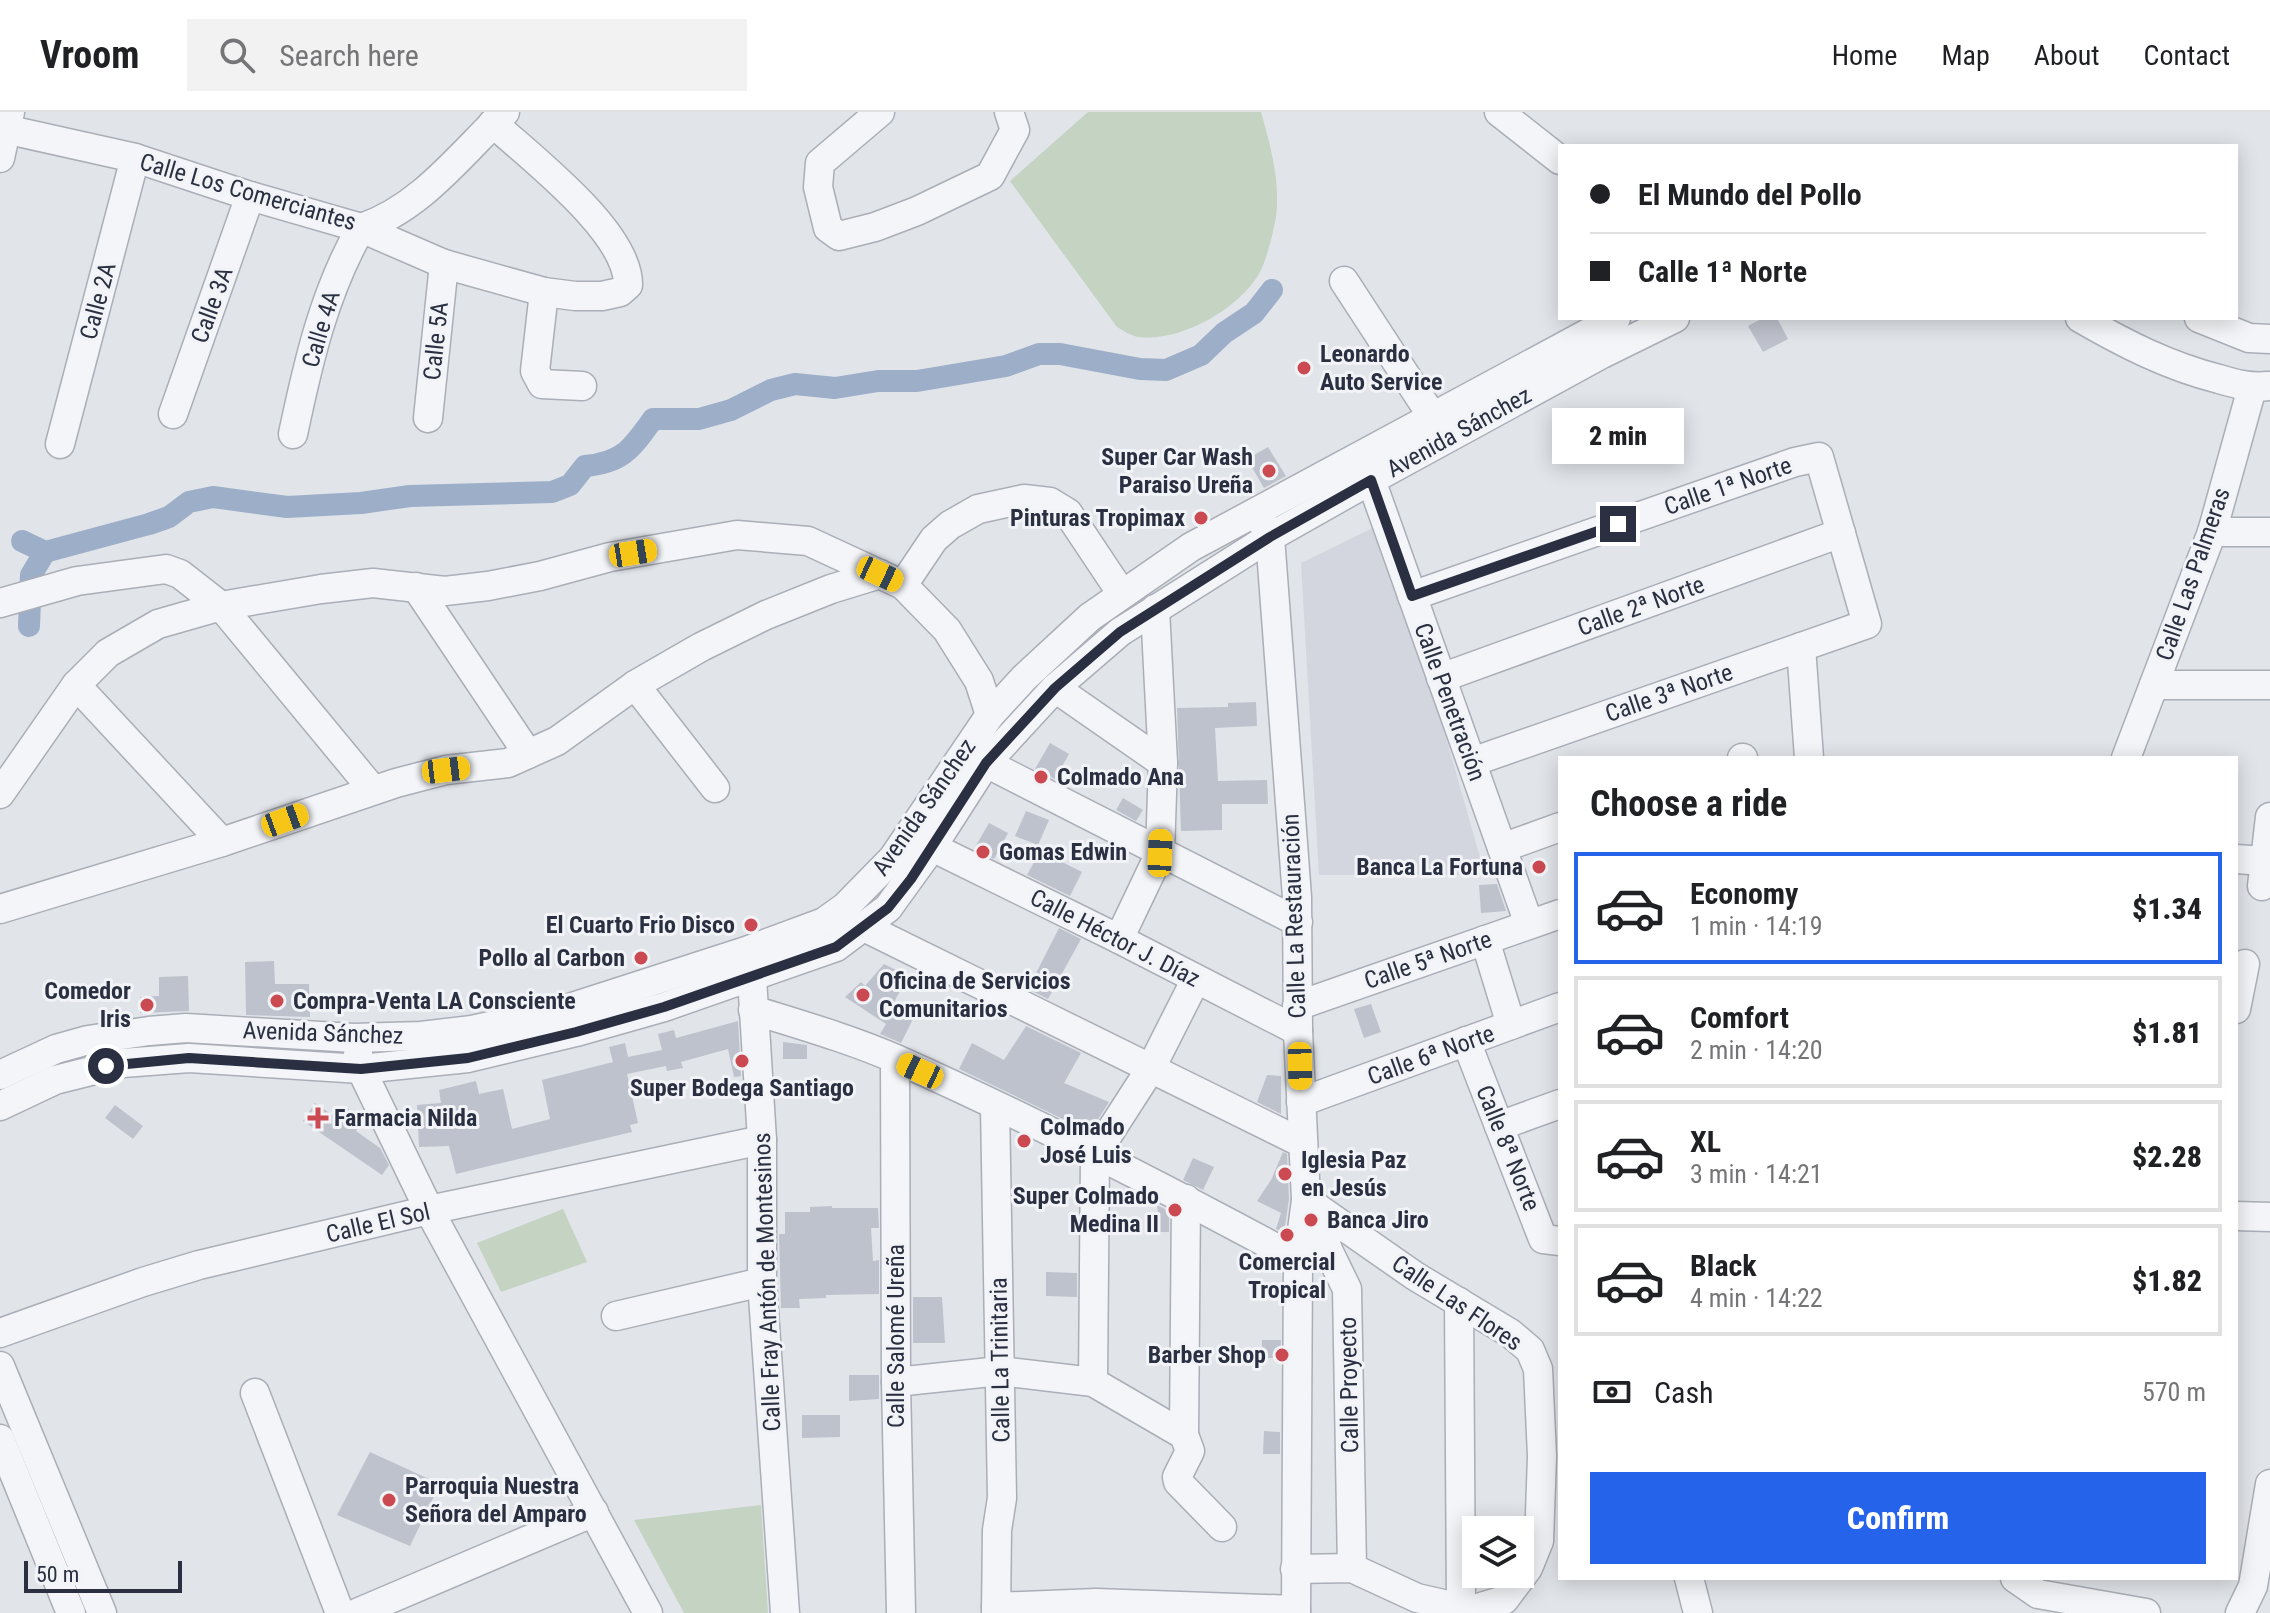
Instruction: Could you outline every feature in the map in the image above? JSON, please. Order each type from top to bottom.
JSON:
[{"type":"street","points":[[880,112],[820,163],[818,187],[828,228],[839,236],[875,227],[917,211],[990,176],[1015,130],[1009,112]]},
{"type":"street","points":[[1499,112],[1558,158]]},
{"type":"street","points":[[361,228],[444,264],[544,292],[602,296],[620,292],[628,285],[629,270],[596,218],[499,118]]},
{"type":"street","name":"Calle Los Comerciantes","points":[[5,123],[135,158],[361,228],[385,220],[421,194],[499,118]]},
{"type":"street","points":[[0,158],[5,123]]},
{"type":"street","name":"Calle 2A","points":[[60,444],[135,158]]},
{"type":"street","name":"Calle 3A","points":[[173,414],[250,196]]},
{"type":"street","name":"Calle 4A","points":[[293,434],[324,312],[361,228]]},
{"type":"street","name":"Calle 5A","points":[[428,418],[444,264]]},
{"type":"street","points":[[1344,281],[1432,416]]},
{"type":"street","points":[[544,292],[535,371],[537,379],[542,384],[582,386]]},
{"type":"street","name":"Avenida Sánchez","points":[[0,1106],[55,1080],[123,1063],[189,1058],[361,1069],[468,1058],[591,1028],[749,964],[824,922],[872,881],[893,858],[990,715],[1063,640],[1122,594],[1191,547],[1612,320]]},
{"type":"street","name":"Avenida Sánchez","points":[[0,1075],[56,1049],[88,1040],[149,1031],[186,1028],[354,1038],[472,1030],[749,964],[836,947],[888,908],[986,763],[1055,688],[1120,632],[1270,537],[1602,354],[1671,320]]},
{"type":"street","points":[[2084,320],[2131,347],[2180,369],[2261,387]]},
{"type":"street","points":[[2204,320],[2249,338],[2270,339]]},
{"type":"street","name":"Calle Las Palmeras","points":[[2127,756],[2212,532],[2261,387]]},
{"type":"street","name":"Calle 1ª Norte","points":[[1412,596],[1780,467],[1819,457],[1841,533]]},
{"type":"street","name":"Calle Penetración","points":[[1371,480],[1529,924]]},
{"type":"street","points":[[0,909],[222,842],[373,790],[446,770],[508,763],[557,741],[635,685],[701,647],[766,615],[831,589],[892,580],[950,525],[978,509],[1024,499],[1050,502],[1068,513],[1122,594]]},
{"type":"street","name":"Calle La Restauración","points":[[1256,511],[1270,537],[1298,922],[1297,1018],[1302,1143],[1312,1204],[1298,1260],[1296,1612]]},
{"type":"street","points":[[2212,532],[2270,532]]},
{"type":"street","name":"Calle 3ª Norte","points":[[1472,762],[1867,624],[1841,533]]},
{"type":"street","name":"Calle 2ª Norte","points":[[1441,678],[1841,533]]},
{"type":"street","points":[[0,794],[76,685],[108,653],[158,624],[221,606],[373,583],[445,591],[488,586],[610,557],[737,535],[808,541],[892,580],[947,630],[979,681],[990,715]]},
{"type":"street","points":[[0,603],[77,581],[166,569],[180,574],[221,606],[373,790]]},
{"type":"street","points":[[416,587],[528,754]]},
{"type":"street","points":[[1119,939],[1160,853],[1163,763],[1155,609]]},
{"type":"street","points":[[1801,647],[1809,756]]},
{"type":"street","points":[[76,685],[222,842]]},
{"type":"street","points":[[635,685],[715,788]]},
{"type":"street","points":[[2154,685],[2270,685]]},
{"type":"street","points":[[1055,688],[1163,763]]},
{"type":"street","points":[[986,763],[1298,922]]},
{"type":"street","points":[[2238,860],[2263,874],[2270,817]]},
{"type":"street","points":[[1502,848],[1558,828]]},
{"type":"street","name":"Calle Héctor J. Díaz","points":[[932,847],[1196,979],[1297,1018]]},
{"type":"street","name":"Calle 5ª Norte","points":[[1297,1018],[1485,940],[1558,915]]},
{"type":"street","points":[[864,927],[1302,1143]]},
{"type":"street","points":[[1485,940],[1511,1025]]},
{"type":"street","name":"Calle Fray Antón de Montesinos","points":[[749,964],[762,1140],[762,1282],[785,1613]]},
{"type":"street","points":[[2238,1003],[2250,964]]},
{"type":"street","points":[[1093,1382],[1095,1155],[1151,1068],[1196,979]]},
{"type":"street","name":"Calle 6ª Norte","points":[[1301,1102],[1558,1008]]},
{"type":"street","points":[[753,1010],[895,1059],[1186,1199],[1298,1260]]},
{"type":"street","points":[[354,1038],[361,1069],[429,1210],[648,1613]]},
{"type":"street","name":"Calle 8ª Norte","points":[[1466,1041],[1543,1239],[1558,1241]]},
{"type":"street","name":"Calle Salomé Ureña","points":[[895,1059],[896,1382],[901,1613]]},
{"type":"street","points":[[1499,1126],[1558,1105]]},
{"type":"street","name":"Calle La Trinitaria","points":[[995,1107],[1002,1498],[997,1530],[996,1610]]},
{"type":"street","name":"Calle El Sol","points":[[0,1333],[172,1273],[429,1210],[762,1140]]},
{"type":"street","points":[[1186,1199],[1184,1435],[1190,1451],[1177,1477],[1178,1482],[1222,1527]]},
{"type":"street","name":"Calle Las Flores","points":[[1295,1569],[1352,1568],[1417,1598],[1461,1608],[1478,1608],[1504,1600],[1528,1568],[1539,1541],[1542,1456],[1538,1369],[1530,1350],[1510,1333],[1415,1276],[1312,1204]]},
{"type":"street","name":"Calle Proyecto","points":[[1312,1204],[1328,1250],[1347,1289],[1352,1568]]},
{"type":"street","points":[[2238,1216],[2270,1217]]},
{"type":"street","points":[[616,1316],[762,1282]]},
{"type":"street","points":[[1459,1302],[1461,1608]]},
{"type":"street","points":[[0,1366],[10,1451],[71,1613]]},
{"type":"street","points":[[896,1382],[1000,1371],[1093,1382],[1184,1435]]},
{"type":"street","points":[[255,1393],[340,1613]]},
{"type":"street","points":[[10,1451],[102,1613]]},
{"type":"street","points":[[2240,1613],[2253,1586],[2270,1484]]},
{"type":"street","points":[[357,1613],[594,1512]]},
{"type":"street","points":[[1690,1580],[1698,1613]]},
{"type":"street","points":[[2018,1580],[2038,1594],[2146,1613]]},
{"type":"street","points":[[996,1610],[1096,1603],[1296,1612]]},
{"type":"shaded area","points":[[1385,522],[1485,875],[1319,875],[1301,563]]},
{"type":"green space","points":[[1088,112],[1261,112],[1276,184],[1274,227],[1259,274],[1250,287],[1223,311],[1190,328],[1155,337],[1136,336],[1117,327],[1010,181]]},
{"type":"green space","points":[[563,1209],[587,1262],[501,1292],[477,1243]]},
{"type":"green space","points":[[761,1505],[768,1613],[684,1613],[634,1520]]},
{"type":"building","points":[[1759,320],[1778,320],[1788,339],[1763,352],[1748,326]]},
{"type":"building","name":"Super Car Wash Paraiso Ureña","points":[[1268,447],[1286,476],[1264,488],[1247,459]]},
{"type":"building","points":[[1256,702],[1257,726],[1215,728],[1218,781],[1267,780],[1268,804],[1222,804],[1222,830],[1181,831],[1177,708],[1228,707],[1228,703]]},
{"type":"building","points":[[1050,743],[1069,754],[1055,779],[1035,769]]},
{"type":"building","points":[[1123,798],[1143,810],[1136,821],[1116,810]]},
{"type":"building","points":[[1026,811],[1049,820],[1038,845],[1015,836]]},
{"type":"building","points":[[989,823],[1008,833],[994,859],[974,849]]},
{"type":"building","points":[[1040,851],[1082,872],[1070,896],[1027,875]]},
{"type":"building","points":[[1497,884],[1506,911],[1481,913],[1479,885]]},
{"type":"building","points":[[1059,928],[1081,939],[1048,999],[1028,989]]},
{"type":"building","name":"Compra-Venta LA Consciente","points":[[274,961],[275,984],[309,984],[310,1017],[246,1015],[245,962]]},
{"type":"building","points":[[884,964],[908,976],[892,1006],[914,1017],[901,1043],[880,1034],[886,1024],[845,997],[861,982],[865,986]]},
{"type":"building","points":[[188,976],[189,1011],[140,1013],[140,997],[159,996],[159,977]]},
{"type":"building","points":[[1371,1004],[1381,1032],[1364,1038],[1354,1009]]},
{"type":"building","points":[[738,1021],[741,1076],[734,1077],[728,1049],[681,1062],[683,1068],[667,1071],[666,1066],[627,1074],[638,1123],[630,1125],[632,1132],[456,1174],[449,1146],[419,1147],[417,1105],[441,1103],[439,1090],[476,1081],[479,1094],[503,1089],[512,1129],[550,1119],[542,1080],[613,1062],[609,1047],[625,1043],[628,1057],[662,1050],[658,1034],[674,1030],[676,1038]]},
{"type":"building","points":[[1026,1026],[1081,1053],[1064,1083],[1109,1102],[1090,1132],[959,1069],[972,1043],[1004,1060]]},
{"type":"building","points":[[783,1042],[807,1045],[807,1059],[783,1059]]},
{"type":"building","points":[[1267,1075],[1281,1076],[1281,1114],[1257,1102]]},
{"type":"building","points":[[315,1103],[338,1119],[347,1108],[364,1120],[356,1131],[380,1148],[389,1165],[382,1175],[303,1121]]},
{"type":"building","points":[[115,1105],[143,1126],[133,1139],[105,1118]]},
{"type":"building","points":[[1283,1152],[1287,1154],[1289,1199],[1284,1233],[1276,1229],[1281,1213],[1257,1201],[1271,1180]]},
{"type":"building","points":[[1193,1158],[1214,1167],[1203,1190],[1183,1180]]},
{"type":"building","points":[[1157,1205],[1169,1211],[1169,1232],[1160,1232]]},
{"type":"building","points":[[810,1207],[878,1208],[879,1228],[871,1228],[873,1261],[879,1260],[879,1294],[826,1295],[826,1298],[799,1299],[800,1308],[781,1308],[779,1234],[785,1234],[785,1212],[810,1212]]},
{"type":"building","points":[[1046,1272],[1077,1273],[1077,1297],[1046,1296]]},
{"type":"building","points":[[913,1297],[942,1297],[945,1343],[913,1343]]},
{"type":"building","points":[[1262,1340],[1281,1340],[1280,1358],[1262,1358]]},
{"type":"building","points":[[849,1375],[879,1375],[879,1399],[849,1401]]},
{"type":"building","points":[[802,1415],[840,1415],[840,1437],[802,1438]]},
{"type":"building","points":[[1264,1431],[1280,1432],[1280,1454],[1263,1454]]},
{"type":"building","name":"Parroquia Nuestra Señora del Amparo","points":[[370,1452],[440,1484],[410,1546],[337,1515]]},
{"type":"waterway","points":[[45,552],[149,524],[169,517],[189,502],[213,497],[287,507],[361,503],[410,496],[552,492],[570,485],[585,466],[609,461],[625,452],[653,419],[699,419],[731,410],[771,390],[795,384],[835,388],[878,381],[917,381],[1006,366],[1039,354],[1060,354],[1140,369],[1166,370],[1201,355],[1224,333],[1254,313],[1272,290]]},
{"type":"waterway","points":[[22,541],[45,552],[31,575],[29,626]]},
{"type":"place","name":"Leonardo Auto Service","points":[[1304,368]]},
{"type":"place","name":"Super Car Wash Paraiso Ureña","points":[[1269,471]]},
{"type":"place","name":"Pinturas Tropimax","points":[[1201,518]]},
{"type":"place","name":"Colmado Ana","points":[[1041,777]]},
{"type":"place","name":"Gomas Edwin","points":[[983,852]]},
{"type":"place","name":"Banca La Fortuna","points":[[1539,867]]},
{"type":"place","name":"El Cuarto Frio Disco","points":[[751,925]]},
{"type":"place","name":"Pollo al Carbon","points":[[641,958]]},
{"type":"place","name":"Oficina de Servicios Comunitarios","points":[[863,995]]},
{"type":"place","name":"Compra-Venta LA Consciente","points":[[277,1001]]},
{"type":"place","name":"Comedor Iris","points":[[147,1005]]},
{"type":"place","name":"Super Bodega Santiago","points":[[742,1061]]},
{"type":"place","name":"Farmacia Nilda","points":[[318,1118]]},
{"type":"place","name":"Colmado José Luis","points":[[1024,1141]]},
{"type":"place","name":"Iglesia Paz en Jesús","points":[[1285,1174]]},
{"type":"place","name":"Super Colmado Medina II","points":[[1175,1210]]},
{"type":"place","name":"Banca Jiro","points":[[1311,1220]]},
{"type":"place","name":"Comercial Tropical","points":[[1287,1235]]},
{"type":"place","name":"Barber Shop","points":[[1282,1355]]},
{"type":"place","name":"Parroquia Nuestra Señora del Amparo","points":[[389,1500]]},
{"type":"route","points":[[106,1066],[189,1058],[361,1069],[468,1058],[605,1024],[752,978],[836,947],[888,908],[911,879],[986,763],[1055,688],[1120,632],[1270,537],[1371,480],[1412,596],[1618,524]]}]
